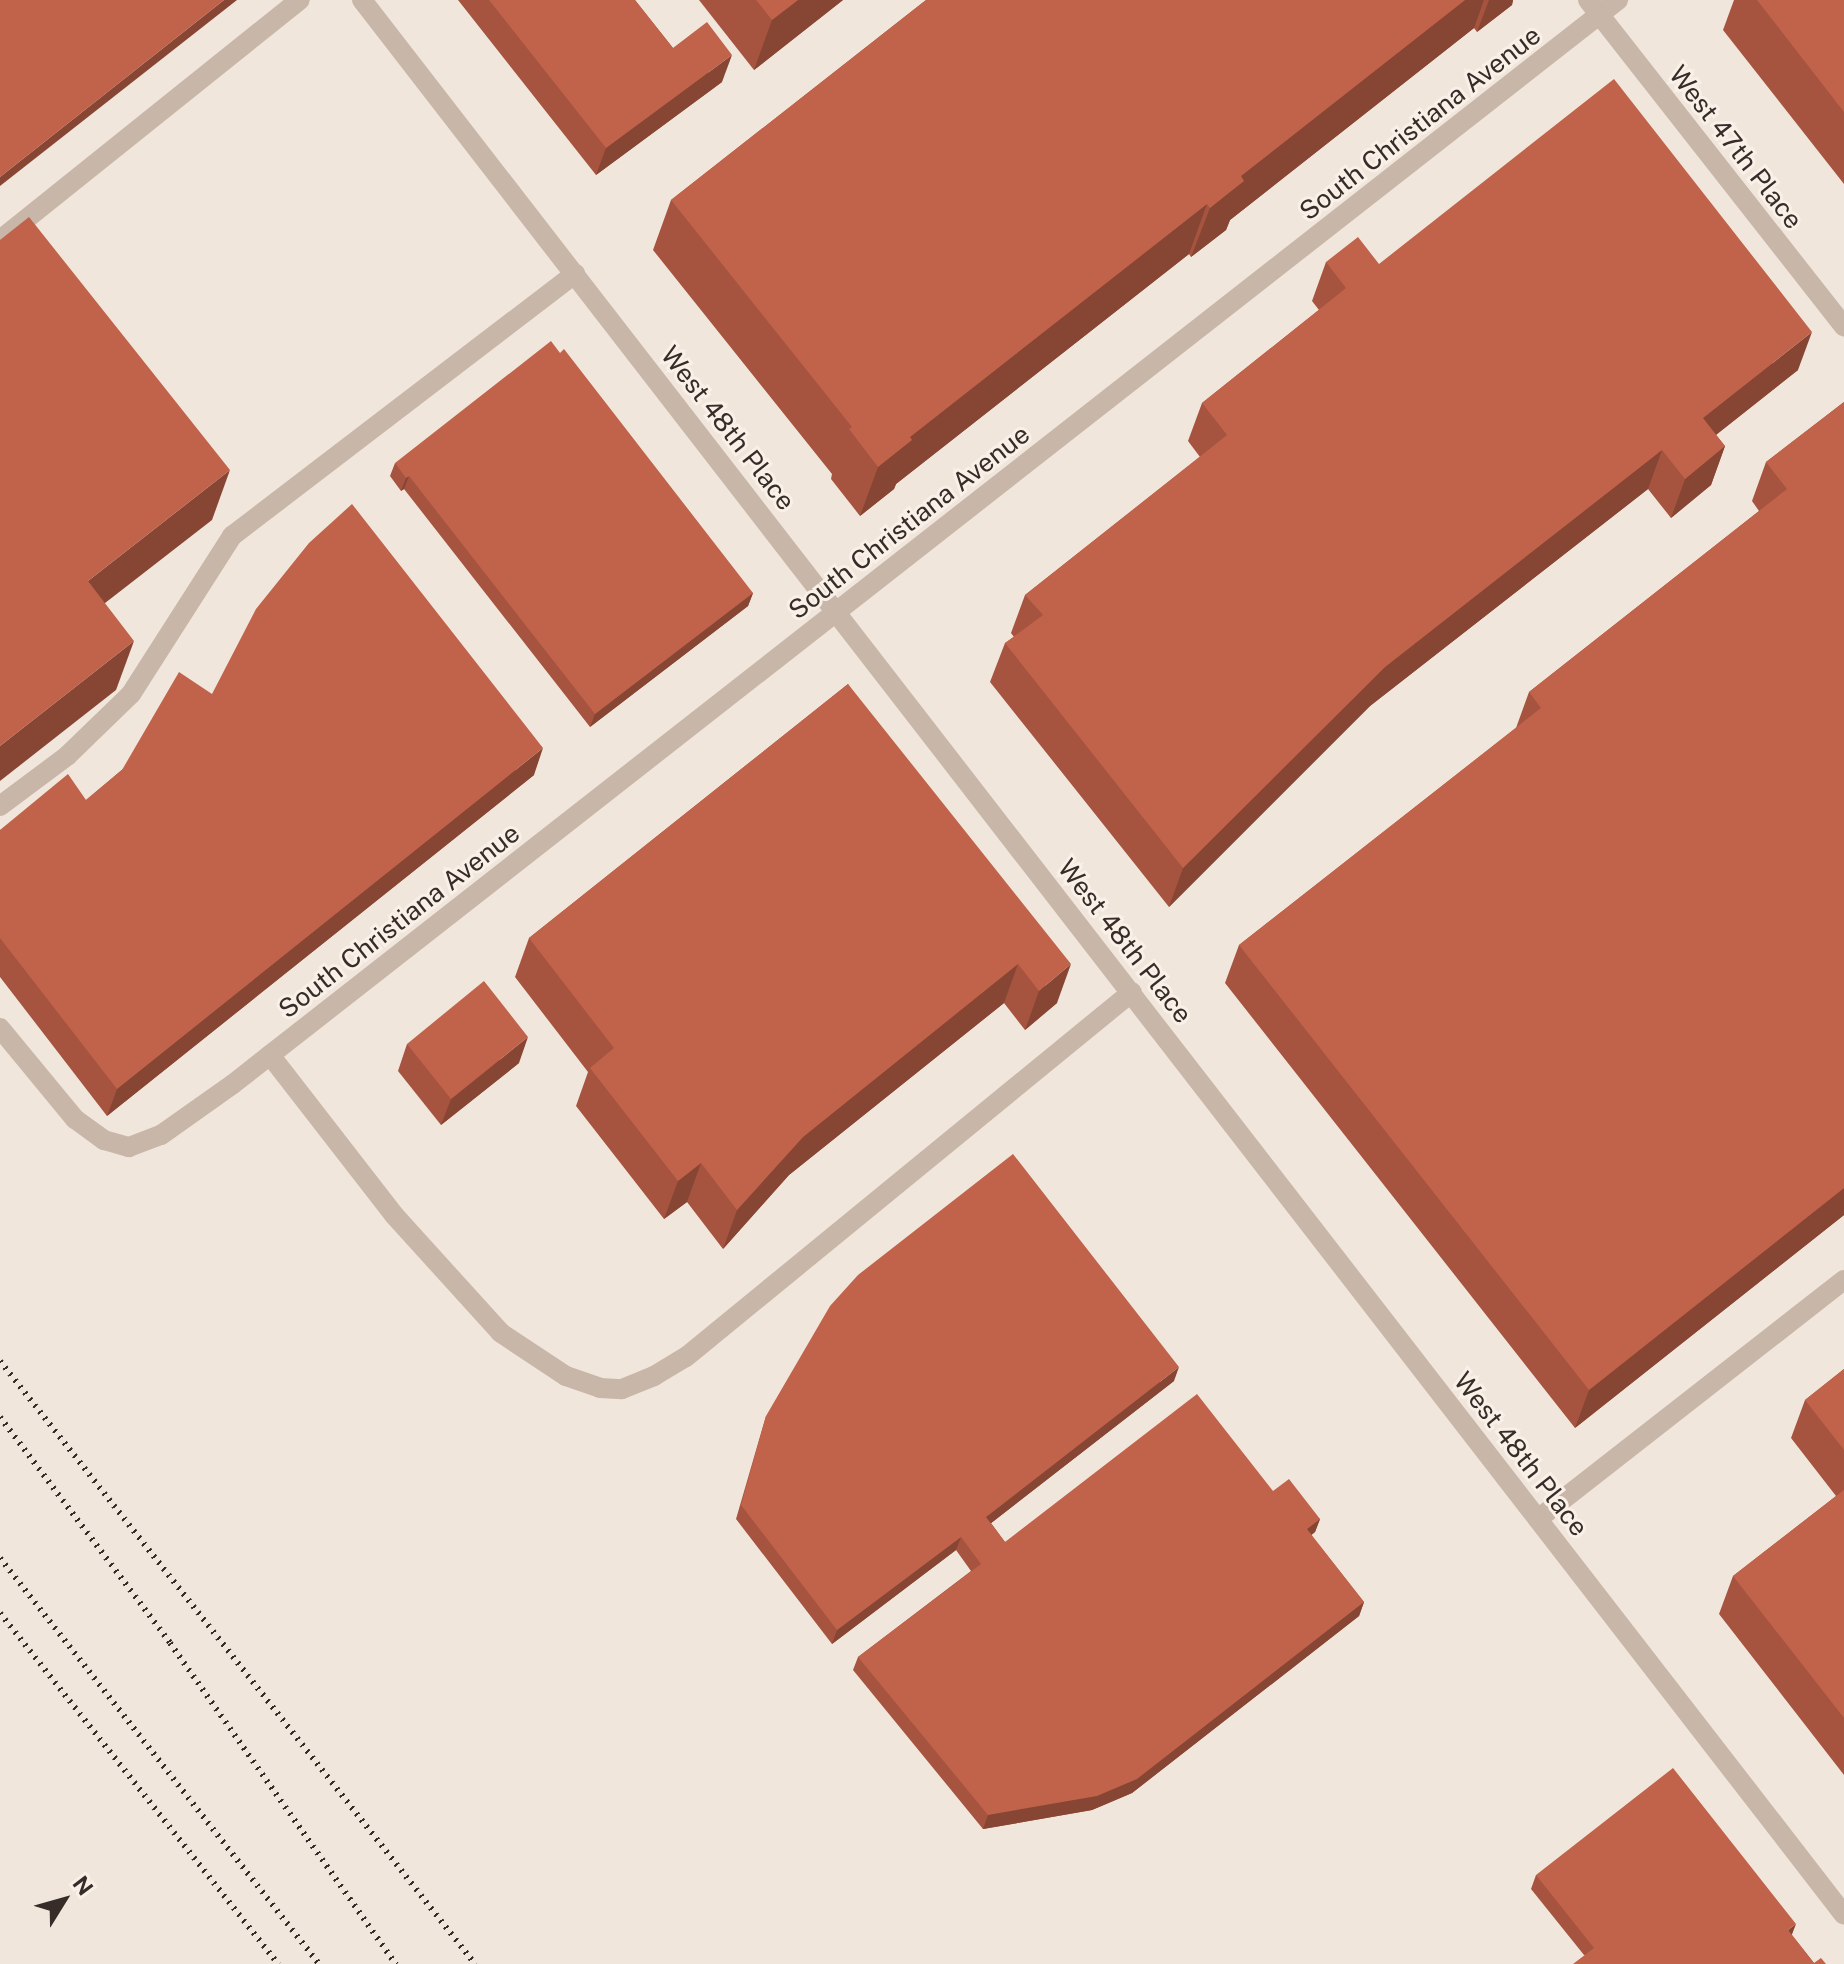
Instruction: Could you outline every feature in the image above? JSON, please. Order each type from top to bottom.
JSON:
[{"type":"street","points":[[0,240],[300,0]]},
{"type":"street","name":"West 48th Place","points":[[362,0],[838,611],[1844,1915]]},
{"type":"street","name":"South Christiana Avenue","points":[[0,1028],[75,1119],[104,1140],[129,1147],[161,1135],[233,1084],[838,611],[1594,7],[1618,0]]},
{"type":"street","name":"West 47th Place","points":[[1594,7],[1844,327]]},
{"type":"street","points":[[0,806],[67,756],[131,694],[232,536],[575,274]]},
{"type":"street","points":[[270,1055],[394,1215],[501,1333],[566,1376],[600,1388],[622,1389],[654,1376],[686,1357],[1132,992]]},
{"type":"street","points":[[1538,1519],[1844,1280]]},
{"type":"building","points":[[0,0],[224,0],[0,177]]},
{"type":"building","points":[[489,0],[635,0],[673,48],[707,22],[732,55],[606,148]]},
{"type":"building","points":[[756,0],[798,0],[772,20]]},
{"type":"building","points":[[926,0],[1465,0],[1241,176],[1244,181],[1210,208],[1207,204],[910,437],[912,440],[878,467],[849,429],[852,427],[671,200]]},
{"type":"building","points":[[1757,0],[1844,0],[1844,112]]},
{"type":"building","points":[[1614,79],[1812,332],[1703,418],[1725,446],[1685,479],[1662,450],[1385,667],[1183,868],[1005,643],[1043,615],[1025,595],[1227,435],[1202,403],[1346,288],[1326,262],[1358,237],[1379,264]]},
{"type":"building","points":[[29,217],[230,470],[88,581],[134,641],[0,746],[0,240]]},
{"type":"building","points":[[551,341],[560,353],[564,349],[753,593],[595,714],[409,476],[406,478],[395,463]]},
{"type":"building","points":[[1844,402],[1844,1188],[1589,1390],[1239,945],[1541,708],[1529,692],[1787,489],[1766,462]]},
{"type":"building","points":[[352,504],[543,748],[117,1089],[0,938],[0,830],[68,774],[86,800],[122,770],[179,672],[212,694],[256,609],[309,543]]},
{"type":"building","points":[[848,684],[1071,964],[1039,991],[1018,964],[803,1137],[737,1210],[701,1163],[678,1181],[590,1068],[614,1048],[529,938]]},
{"type":"building","points":[[484,981],[528,1037],[451,1099],[407,1044]]},
{"type":"building","points":[[1013,1154],[1179,1367],[986,1517],[1005,1542],[1197,1394],[1273,1491],[1289,1479],[1320,1519],[1307,1529],[1364,1602],[1137,1779],[1097,1796],[988,1815],[858,1657],[981,1564],[961,1537],[837,1630],[741,1505],[766,1416],[830,1306],[858,1275]]},
{"type":"building","points":[[1844,1369],[1844,1450],[1805,1400]]},
{"type":"building","points":[[1844,1490],[1844,1718],[1733,1576]]},
{"type":"building","points":[[1673,1768],[1796,1924],[1788,1930],[1814,1963],[1821,1958],[1826,1964],[1573,1964],[1594,1948],[1536,1875]]},
{"type":"railway","points":[[0,1361],[475,1964]]},
{"type":"railway","points":[[0,1417],[170,1643],[396,1964]]},
{"type":"railway","points":[[0,1558],[319,1964]]},
{"type":"railway","points":[[0,1613],[278,1964]]}]
